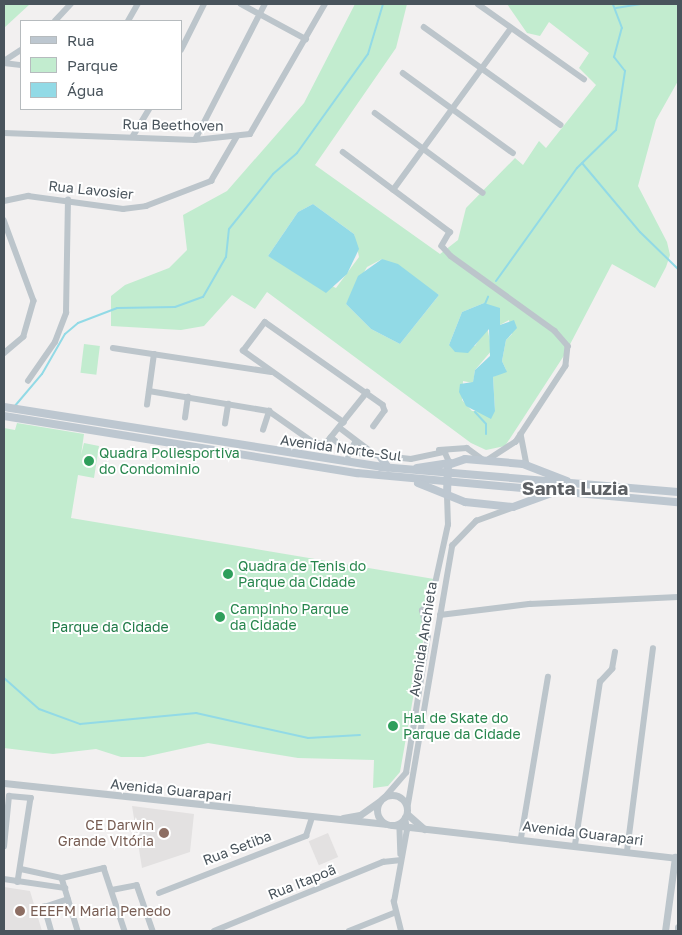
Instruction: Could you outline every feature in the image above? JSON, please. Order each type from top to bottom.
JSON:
[{"type":"main road","name":"Avenida Norte-Sul","points":[[4,407],[445,478],[533,490],[678,502]]},
{"type":"main road","name":"Avenida Norte-Sul","points":[[4,418],[17,418],[404,478],[534,481],[678,492]]},
{"type":"main road","points":[[379,456],[388,468]]},
{"type":"main road","points":[[404,470],[485,460],[527,465],[575,484]]},
{"type":"main road","points":[[447,494],[445,478],[450,463]]},
{"type":"main road","points":[[526,504],[533,490],[534,481],[527,465]]},
{"type":"main road","points":[[404,478],[466,502],[513,507],[526,504],[558,491]]},
{"type":"street","points":[[55,20],[71,4]]},
{"type":"street","points":[[129,20],[138,4]]},
{"type":"street","points":[[182,48],[204,4]]},
{"type":"street","points":[[241,4],[306,39]]},
{"type":"street","points":[[195,140],[265,4]]},
{"type":"street","name":"Rua Beethoven","points":[[4,133],[132,136],[195,140],[236,138],[258,126],[325,4]]},
{"type":"street","points":[[478,4],[584,79]]},
{"type":"street","points":[[424,27],[562,125]]},
{"type":"street","points":[[393,190],[510,28]]},
{"type":"street","points":[[4,62],[20,51]]},
{"type":"street","points":[[4,62],[20,66]]},
{"type":"street","points":[[403,73],[513,153]]},
{"type":"street","points":[[132,136],[148,110]]},
{"type":"street","points":[[375,112],[483,193]]},
{"type":"street","name":"Rua Lavosier","points":[[4,201],[28,196],[128,209],[178,195],[211,181],[236,138]]},
{"type":"street","points":[[332,437],[349,452],[411,459],[461,447],[475,451],[485,460],[505,453],[522,432],[566,366],[568,346],[556,331],[451,256],[442,246],[450,232],[343,152]]},
{"type":"street","points":[[28,381],[55,342],[66,313],[68,200]]},
{"type":"street","points":[[4,220],[34,302],[24,337],[4,354]]},
{"type":"street","points":[[374,426],[385,409],[367,392],[266,322],[243,351],[342,425],[355,442],[379,456]]},
{"type":"street","points":[[113,348],[274,373]]},
{"type":"street","points":[[147,405],[154,354]]},
{"type":"street","points":[[248,369],[253,358]]},
{"type":"street","points":[[149,391],[269,411],[316,444],[332,437],[367,392]]},
{"type":"street","points":[[186,418],[188,398]]},
{"type":"street","points":[[225,424],[228,404]]},
{"type":"street","points":[[263,430],[269,411]]},
{"type":"street","points":[[522,432],[527,465]]},
{"type":"street","points":[[344,462],[355,442]]},
{"type":"street","points":[[434,454],[447,453],[450,463]]},
{"type":"street","name":"Avenida Anchieta","points":[[384,798],[406,773],[427,624],[422,610],[431,602],[448,525],[447,494]]},
{"type":"street","name":"Avenida Anchieta","points":[[401,931],[394,912],[406,814],[440,615],[456,540],[476,521],[513,507]]},
{"type":"street","points":[[427,624],[440,615],[530,604],[678,597]]},
{"type":"street","points":[[431,602],[440,615]]},
{"type":"street","points":[[627,851],[653,649]]},
{"type":"street","points":[[575,845],[600,682],[612,669],[615,652]]},
{"type":"street","points":[[521,838],[548,677]]},
{"type":"street","points":[[4,846],[9,796],[7,783]]},
{"type":"street","name":"Avenida Guarapari","points":[[7,783],[389,825],[404,830],[424,829],[521,838],[676,858]]},
{"type":"street","points":[[18,882],[31,798],[31,786]]},
{"type":"street","points":[[9,796],[31,798]]},
{"type":"street","points":[[406,814],[389,825],[377,813],[384,798],[398,796],[406,814],[424,829]]},
{"type":"street","name":"Avenida Guarapari","points":[[335,820],[360,815],[384,798]]},
{"type":"street","name":"Rua Setiba","points":[[159,893],[306,836],[312,817]]},
{"type":"street","name":"Rua Itapoã","points":[[214,931],[383,862],[401,857]]},
{"type":"street","points":[[665,931],[676,858]]},
{"type":"street","points":[[21,869],[62,878],[104,868],[125,931]]},
{"type":"street","points":[[62,878],[78,931]]},
{"type":"street","points":[[4,879],[64,888]]},
{"type":"street","points":[[112,890],[137,885],[153,931]]},
{"type":"street","points":[[51,931],[44,906],[68,899]]},
{"type":"street","points":[[349,931],[394,912]]},
{"type":"shaded area","name":"CE Darwin Grande Vitória","points":[[132,806],[194,814],[190,852],[142,868]]},
{"type":"shaded area","points":[[328,833],[338,857],[319,865],[309,841]]},
{"type":"shaded area","name":"EEEFM Maria Penedo","points":[[4,887],[30,891],[42,931],[4,931]]},
{"type":"green space","points":[[4,4],[30,4],[4,28]]},
{"type":"green space","points":[[355,4],[407,4],[396,48],[315,165],[440,254],[458,240],[466,208],[515,158],[523,165],[539,141],[546,148],[596,85],[579,68],[589,53],[549,22],[540,36],[527,33],[507,4],[678,4],[678,81],[656,120],[638,186],[667,242],[670,255],[666,267],[655,288],[612,264],[565,354],[505,446],[486,450],[471,443],[267,292],[255,309],[232,295],[204,326],[181,330],[111,326],[111,296],[125,285],[169,268],[187,250],[183,215],[227,191],[304,103]],"holes":[[[313,204],[354,234],[359,257],[336,288],[268,256],[298,212]],[[382,259],[439,295],[400,344],[371,329],[346,304],[367,267]],[[484,303],[500,325],[509,320],[512,334],[506,340],[502,361],[506,370],[493,377],[495,411],[472,411],[462,400],[463,381],[473,383],[475,370],[492,350],[487,327],[475,346],[449,345],[462,312]]]},
{"type":"green space","points":[[84,344],[100,346],[96,375],[80,373]]},
{"type":"green space","name":"Parque da Cidade","points":[[17,423],[84,434],[81,455],[84,443],[99,446],[94,478],[78,475],[71,518],[434,579],[400,772],[388,786],[373,788],[374,760],[298,758],[208,743],[144,757],[121,757],[96,749],[53,754],[4,748],[4,428],[15,430]]},
{"type":"water","points":[[313,204],[354,234],[359,249],[347,274],[326,293],[268,256],[298,212]]},
{"type":"water","points":[[382,259],[398,264],[439,295],[400,344],[371,329],[346,304],[358,276]]},
{"type":"water","points":[[484,303],[500,308],[500,325],[514,320],[517,328],[506,340],[502,361],[507,372],[493,377],[495,411],[491,419],[466,406],[459,392],[460,384],[473,382],[475,370],[490,356],[489,329],[468,353],[455,352],[449,345],[462,312]]},
{"type":"waterway","points":[[14,407],[42,374],[65,334],[78,323],[117,308],[175,307],[203,297],[226,257],[229,229],[273,174],[297,153],[368,54],[383,4]]},
{"type":"waterway","points":[[496,281],[577,168],[616,130],[625,71],[614,57],[622,28],[613,4]]},
{"type":"waterway","points":[[616,8],[641,4]]},
{"type":"waterway","points":[[582,163],[640,232],[678,269]]},
{"type":"waterway","points":[[485,304],[488,297]]},
{"type":"waterway","points":[[475,412],[486,424],[486,434]]},
{"type":"waterway","points":[[4,678],[39,709],[80,724],[196,713],[308,738],[360,735]]},
{"type":"place","name":"Quadra Poliesportiva do Condominio","points":[[89,461]]},
{"type":"place","name":"Quadra de Tenis do Parque da Cidade","points":[[228,574]]},
{"type":"place","name":"Campinho Parque da Cidade","points":[[220,617]]},
{"type":"place","name":"Hal de Skate do Parque da Cidade","points":[[393,726]]},
{"type":"place","name":"CE Darwin Grande Vitória","points":[[164,833]]},
{"type":"place","name":"EEEFM Maria Penedo","points":[[20,911]]},
{"type":"district","name":"Santa Luzia","points":[[575,488]]}]
